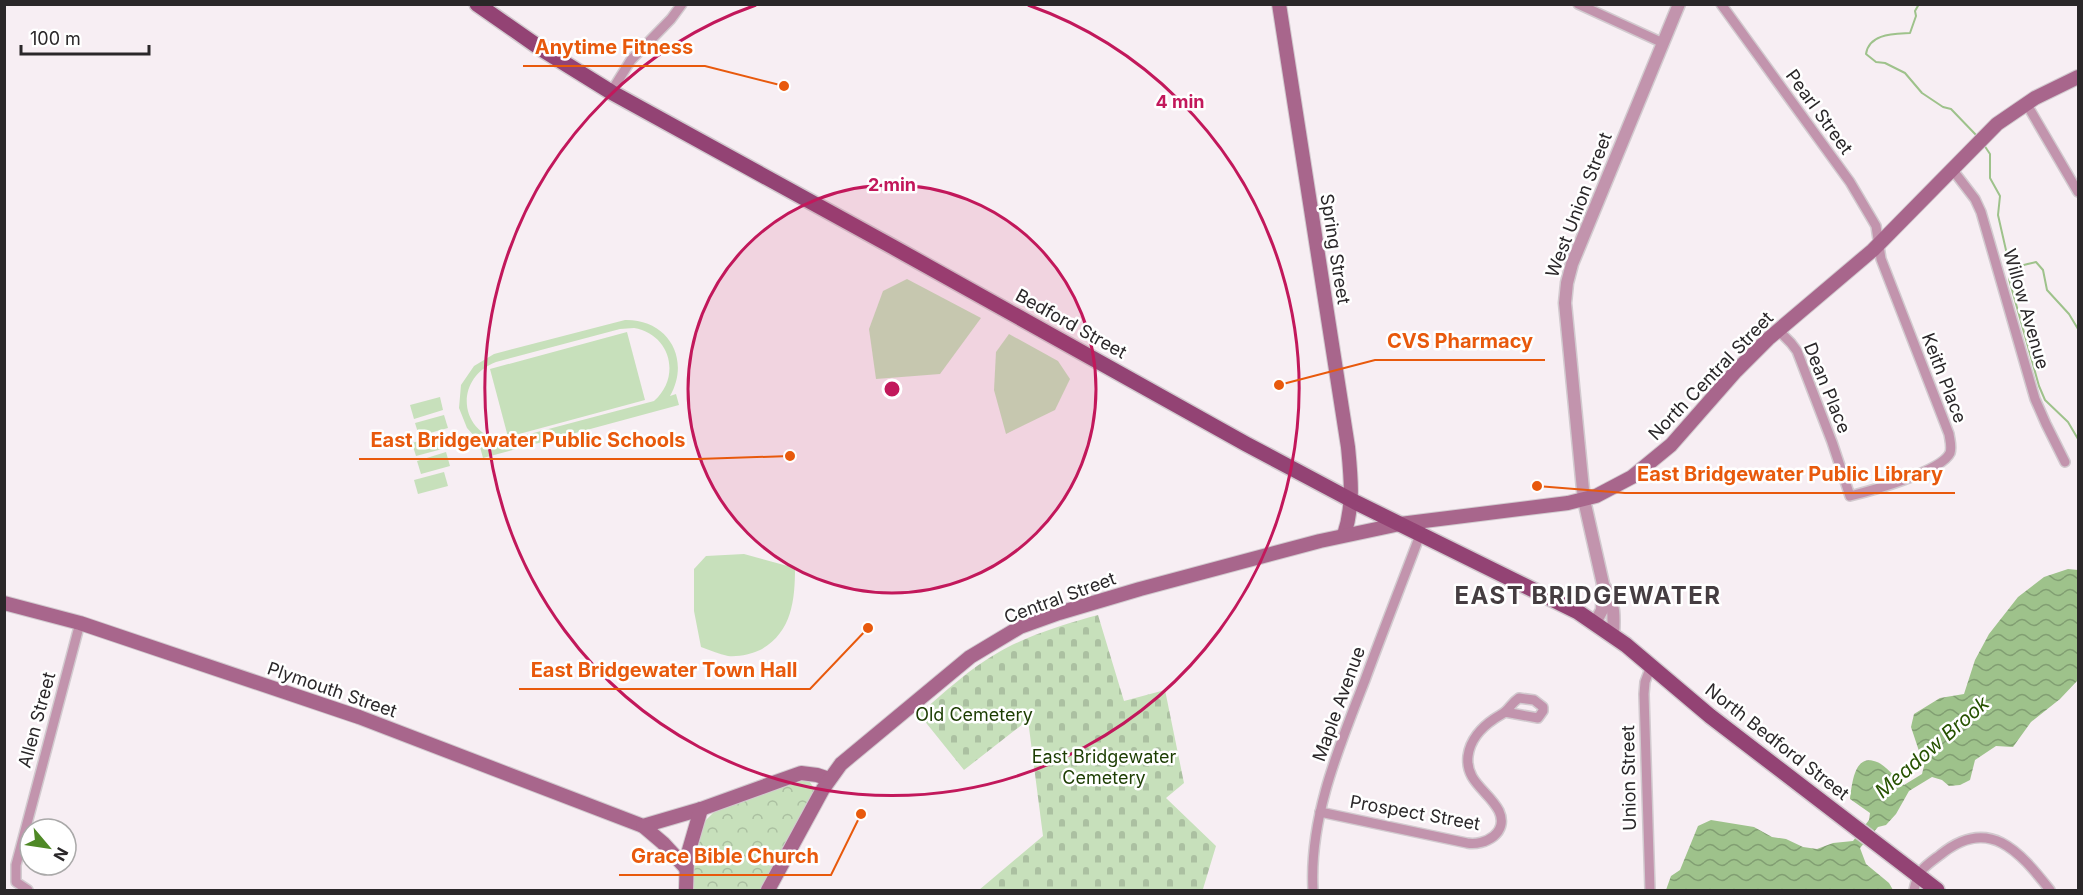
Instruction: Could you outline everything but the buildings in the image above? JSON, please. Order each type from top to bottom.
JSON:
[{"type":"main road","name":"Bedford Street","points":[[477,4],[540,48],[611,92],[1253,448],[1420,535],[1578,612],[1651,666]]},
{"type":"main road","name":"Spring Street","points":[[1279,4],[1348,443],[1352,500],[1344,535]]},
{"type":"main road","name":"North Central Street","points":[[1400,524],[1584,500],[1620,484],[1643,470],[1683,432],[1736,371],[1778,330],[1878,245],[1986,135],[2026,103],[2079,77]]},
{"type":"main road","name":"Central Street","points":[[768,891],[829,779],[856,752],[970,657],[1020,627],[1140,589],[1344,535],[1400,524]]},
{"type":"main road","name":"Plymouth Street","points":[[4,603],[80,623],[359,717],[643,826],[663,843],[685,867]]},
{"type":"main road","name":"North Bedford Street","points":[[1651,666],[1738,739],[1937,891]]},
{"type":"main road","points":[[643,826],[700,809],[801,773],[829,779]]},
{"type":"main road","points":[[686,891],[685,867],[700,809]]},
{"type":"street","points":[[611,92],[631,60],[671,19],[682,4]]},
{"type":"street","points":[[1578,4],[1663,42]]},
{"type":"street","name":"West Union Street","points":[[1584,500],[1565,303],[1567,283],[1587,226],[1678,4]]},
{"type":"street","name":"Pearl Street","points":[[1721,4],[1862,200],[1876,226],[1878,245]]},
{"type":"street","points":[[2026,103],[2079,192]]},
{"type":"street","name":"Willow Avenue","points":[[1952,169],[1968,188],[1981,212],[2035,399],[2065,462]]},
{"type":"street","name":"Keith Place","points":[[1850,496],[1881,488],[1930,469],[1943,461],[1950,452],[1949,434],[1881,259],[1878,245]]},
{"type":"street","name":"Dean Place","points":[[1778,330],[1797,351],[1850,496]]},
{"type":"street","points":[[1584,500],[1603,584],[1602,610],[1595,623]]},
{"type":"street","name":"Maple Avenue","points":[[1313,891],[1314,845],[1320,812],[1339,749],[1420,535]]},
{"type":"street","points":[[1603,584],[1613,606],[1613,636]]},
{"type":"street","name":"Allen Street","points":[[28,891],[16,882],[16,864],[80,623]]},
{"type":"street","name":"Union Street","points":[[1650,891],[1644,694],[1645,682],[1651,666]]},
{"type":"street","name":"Prospect Street","points":[[1320,812],[1467,843],[1479,844],[1490,840],[1500,827],[1500,816],[1496,807],[1471,775],[1468,764],[1469,753],[1482,729],[1505,712]]},
{"type":"street","points":[[1914,891],[1917,875],[1959,841],[1969,837],[1997,842],[2012,849],[2028,864],[2050,891]]},
{"type":"green space","points":[[907,279],[981,318],[940,374],[876,379],[869,329],[883,291]]},
{"type":"green space","points":[[625,320],[640,321],[653,326],[672,344],[678,368],[676,382],[670,396],[676,394],[679,405],[483,458],[480,447],[486,445],[467,428],[459,408],[461,385],[474,366],[494,354]],"holes":[[[634,328],[646,332],[664,347],[668,357],[668,380],[663,391],[654,401],[503,441],[488,436],[477,428],[470,417],[467,404],[468,392],[473,380],[482,370],[496,362],[620,329]]]},
{"type":"green space","points":[[627,332],[645,400],[508,437],[490,369]]},
{"type":"green space","points":[[1009,334],[1058,361],[1070,379],[1055,410],[1006,434],[994,390],[996,352]]},
{"type":"green space","points":[[440,397],[443,410],[414,419],[410,405]]},
{"type":"green space","points":[[444,415],[448,428],[419,436],[415,423]]},
{"type":"green space","points":[[442,434],[446,448],[416,456],[412,443]]},
{"type":"green space","points":[[446,452],[450,466],[421,474],[417,461]]},
{"type":"green space","points":[[444,472],[448,486],[418,494],[414,480]]},
{"type":"green space","points":[[744,554],[795,568],[794,592],[790,615],[779,635],[771,643],[753,653],[728,656],[701,647],[694,611],[694,569],[706,556]]},
{"type":"green space","name":"East Bridgewater Cemetery","points":[[1098,615],[1124,701],[1165,690],[1184,783],[1166,798],[1216,846],[1203,889],[979,890],[1043,836],[1028,720],[964,770],[919,714],[988,658],[1034,635]]},
{"type":"green space","points":[[807,778],[816,791],[764,890],[692,890],[691,862],[704,822],[714,812]]},
{"type":"water","points":[[2068,569],[2078,570],[2078,680],[2060,699],[2031,722],[2013,747],[1996,746],[1975,760],[1970,780],[1960,785],[1949,786],[1942,780],[1932,777],[1909,791],[1896,814],[1886,825],[1878,827],[1860,848],[1866,864],[1889,883],[1893,890],[1666,890],[1671,876],[1680,870],[1698,826],[1711,820],[1754,827],[1772,837],[1786,839],[1803,847],[1817,849],[1833,843],[1853,841],[1869,820],[1870,813],[1850,799],[1853,779],[1859,766],[1869,760],[1877,762],[1904,785],[1922,774],[1924,766],[1911,727],[1914,714],[1940,698],[1964,694],[1975,660],[1989,634],[2018,597],[2044,577]]},
{"type":"waterway","points":[[1919,4],[1910,33],[1877,38],[1868,47],[1866,54],[1876,62],[1885,63],[1905,73],[1922,93],[1943,107],[1951,109],[1977,136]]},
{"type":"waterway","points":[[1984,145],[1990,154],[1990,178],[2000,196],[1998,215],[2008,259],[2019,265],[2036,262],[2043,270],[2047,290],[2069,314],[2078,329]]},
{"type":"waterway","name":"Meadow Brook","points":[[2014,264],[2009,279],[2039,386],[2045,400],[2068,422],[2078,439]]},
{"type":"place","name":"Anytime Fitness","points":[[784,86]]},
{"type":"place","name":"CVS Pharmacy","points":[[1279,385]]},
{"type":"place","name":"East Bridgewater Public Schools","points":[[790,456]]},
{"type":"place","name":"East Bridgewater Public Library","points":[[1537,486]]},
{"type":"place","name":"East Bridgewater Town Hall","points":[[868,628]]},
{"type":"place","name":"Grace Bible Church","points":[[861,814]]},
{"type":"district","name":"EAST BRIDGEWATER","points":[[1588,596]]},
{"type":"park label","name":"Old Cemetery","points":[[974,715]]}]
